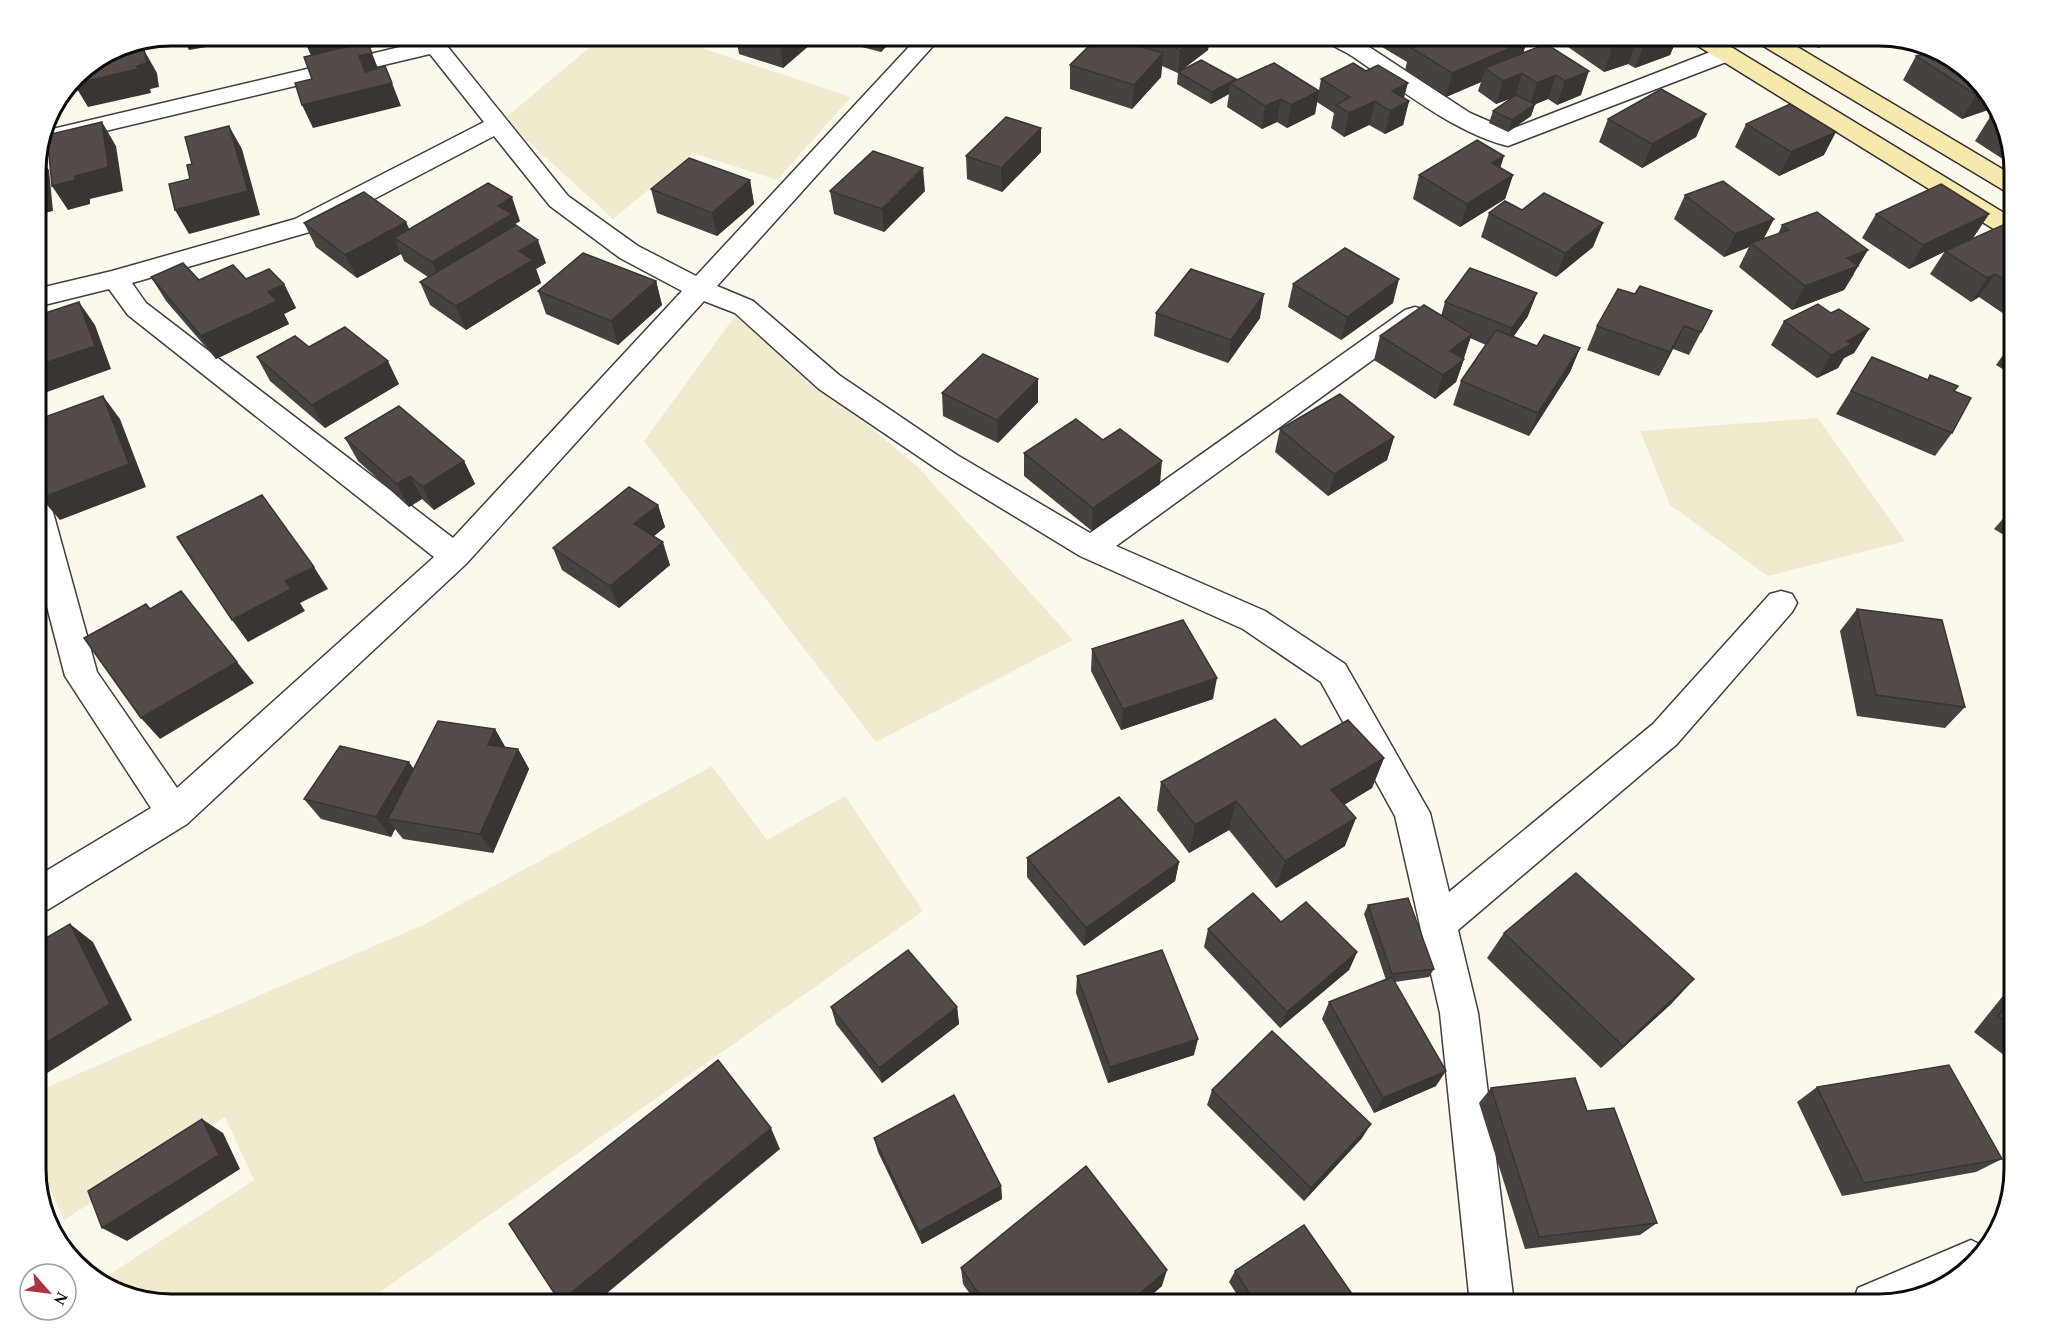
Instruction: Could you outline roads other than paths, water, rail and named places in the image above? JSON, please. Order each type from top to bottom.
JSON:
[{"type":"main road","points":[[1714,46],[2004,224]]},
{"type":"main road","points":[[1780,46],[2004,180]]},
{"type":"street","points":[[52,137],[411,46]]},
{"type":"street","points":[[435,46],[559,201],[629,252],[699,289],[744,307],[829,382],[947,462],[1091,548],[1254,620],[1333,674],[1412,813],[1459,1013],[1491,1294]]},
{"type":"street","points":[[47,890],[174,813],[455,556],[922,46]]},
{"type":"street","points":[[1352,46],[1462,118],[1509,140],[1726,54]]},
{"type":"street","points":[[47,295],[115,279],[304,225],[497,125]]},
{"type":"street","points":[[115,279],[137,309],[455,556]]},
{"type":"street","points":[[1091,548],[1422,312]]},
{"type":"street","points":[[47,546],[82,676],[174,813]]},
{"type":"street","points":[[1438,924],[1665,734],[1781,603]]},
{"type":"street","points":[[1907,1290],[1951,1271]]}]
